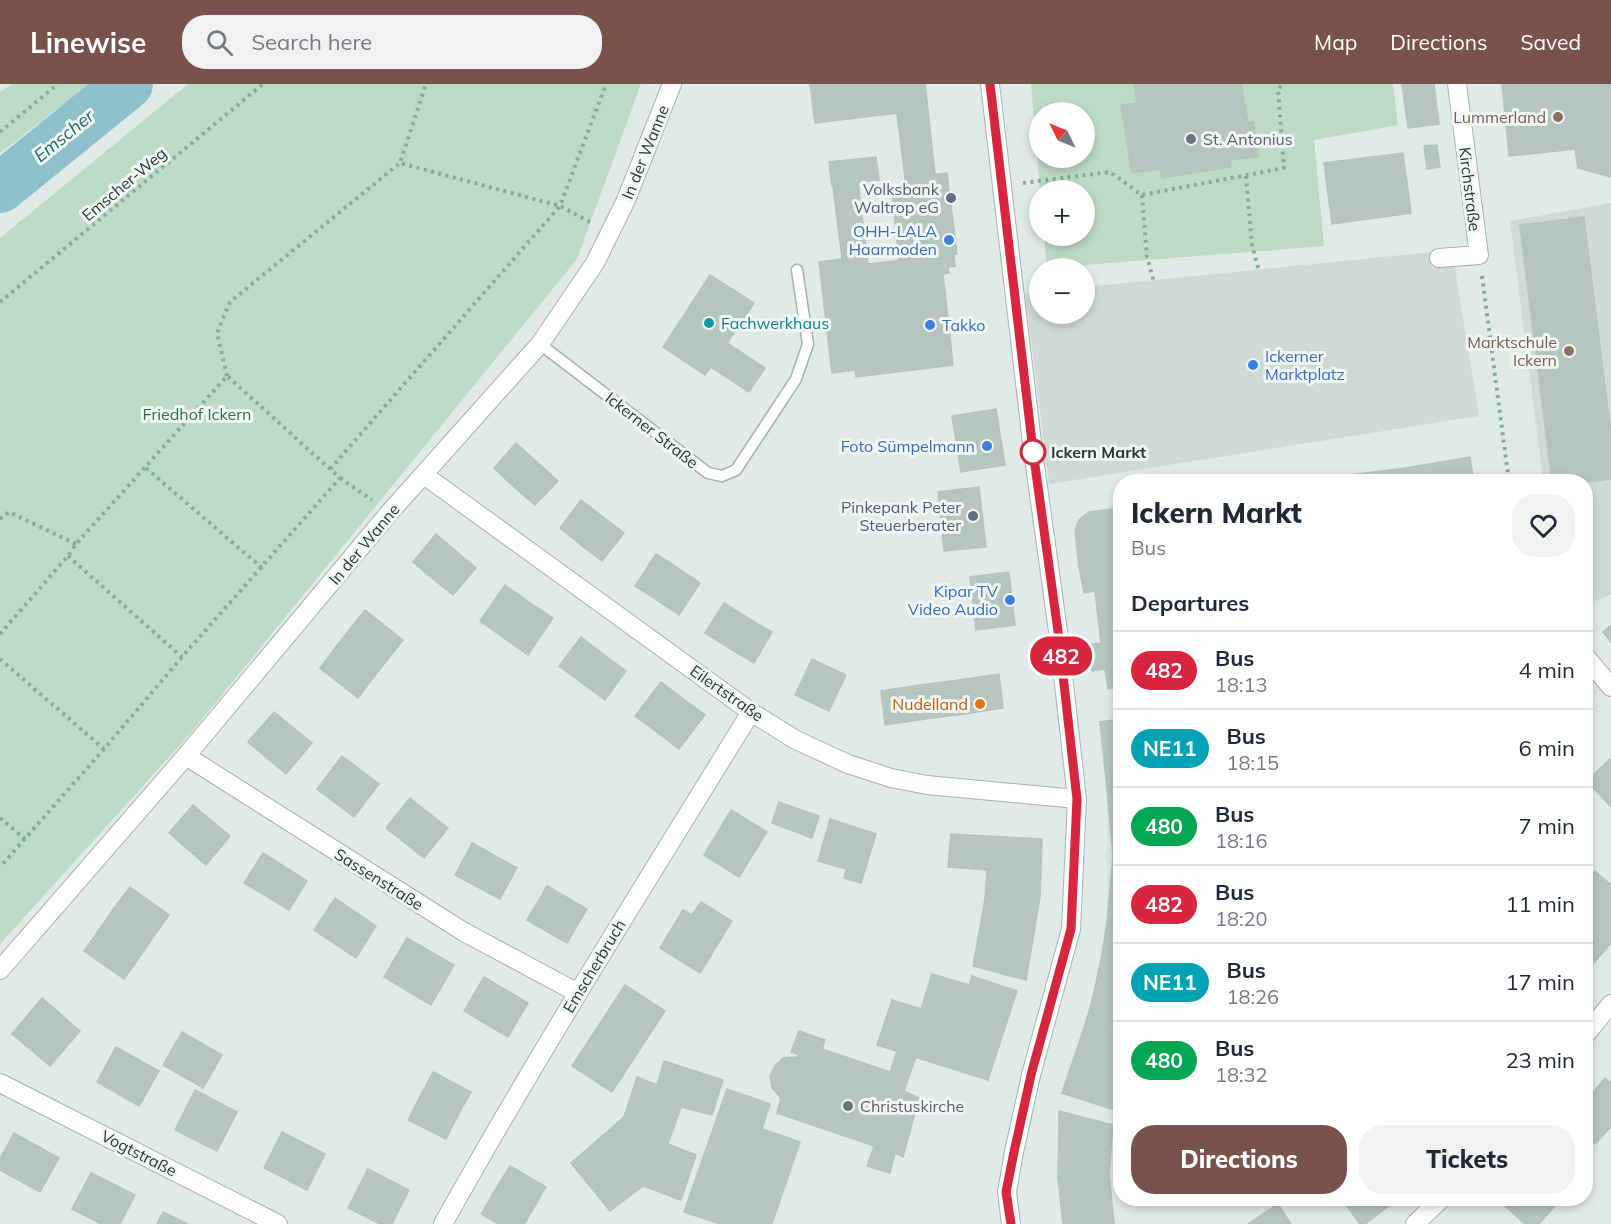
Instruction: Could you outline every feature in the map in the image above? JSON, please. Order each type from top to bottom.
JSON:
[{"type":"street","name":"In der Wanne","points":[[0,970],[186,756],[390,512],[540,344],[596,263],[626,200],[672,84]]},
{"type":"street","points":[[990,84],[1077,799],[1071,929],[1031,1075],[1014,1152],[1006,1192],[1011,1224]]},
{"type":"street","name":"Kirchstraße","points":[[1439,258],[1479,255],[1456,84]]},
{"type":"street","name":"Eilertstraße","points":[[424,475],[751,712],[796,740],[848,764],[891,778],[927,785],[1077,799]]},
{"type":"street","points":[[1593,665],[1611,687]]},
{"type":"street","name":"Emscherbruch","points":[[443,1224],[578,993],[751,712]]},
{"type":"street","name":"Sassenstraße","points":[[186,756],[464,932],[578,993]]},
{"type":"street","points":[[1593,1026],[1611,1004]]},
{"type":"street","name":"Vogtstraße","points":[[0,1083],[278,1224]]},
{"type":"street","points":[[1415,1224],[1434,1206]]},
{"type":"lane","name":"Ickerner Straße","points":[[540,344],[708,473],[722,476],[736,470],[796,379],[808,344],[797,270]]},
{"type":"path","points":[[0,132],[58,84]]},
{"type":"path","name":"Emscher-Weg","points":[[0,302],[263,84]]},
{"type":"path","points":[[390,512],[340,478],[227,376],[217,333],[230,302],[400,163],[426,84]]},
{"type":"path","points":[[330,469],[560,206],[606,84]]},
{"type":"path","points":[[1001,186],[1110,172],[1142,195],[1284,168],[1278,89],[1283,84]]},
{"type":"path","points":[[400,163],[560,206],[610,233]]},
{"type":"path","points":[[1246,176],[1252,245],[1259,271]]},
{"type":"path","points":[[1142,195],[1148,257],[1154,282]]},
{"type":"path","points":[[1479,255],[1508,474]]},
{"type":"path","points":[[0,634],[76,544],[227,376]]},
{"type":"path","points":[[146,468],[262,568]]},
{"type":"path","points":[[0,867],[340,478]]},
{"type":"path","points":[[0,519],[9,512],[76,544]]},
{"type":"path","points":[[68,556],[182,657]]},
{"type":"path","points":[[0,659],[104,749]]},
{"type":"path","points":[[0,818],[25,839]]},
{"type":"shaded area","name":"Marktschule Ickern","points":[[1611,203],[1611,595],[1593,601],[1593,474],[1542,474],[1510,221]]},
{"type":"shaded area","name":"Ickerner Marktplatz","points":[[1452,250],[1479,416],[1049,484],[1025,293],[1029,293],[1029,324],[1095,324],[1095,286]]},
{"type":"green space","points":[[12,84],[89,84],[0,153],[0,92]]},
{"type":"green space","name":"Friedhof Ickern","points":[[188,84],[641,84],[577,259],[190,734],[0,944],[0,238]]},
{"type":"green space","points":[[1031,84],[1393,84],[1398,125],[1314,140],[1324,246],[1095,264],[1095,258],[1046,258],[1045,246],[1095,246],[1095,180],[1039,180],[1038,168],[1095,168],[1095,102],[1033,102]]},
{"type":"building","points":[[810,84],[868,84],[872,116],[815,123]]},
{"type":"building","points":[[868,84],[925,84],[928,110],[872,116]]},
{"type":"building","name":"St. Antonius","points":[[1134,84],[1241,84],[1248,123],[1253,122],[1259,156],[1230,160],[1231,167],[1162,178],[1160,169],[1132,173],[1121,105],[1137,103]]},
{"type":"building","points":[[1402,84],[1434,84],[1439,124],[1408,128]]},
{"type":"building","name":"Lummerland","points":[[1502,84],[1611,84],[1611,177],[1578,168],[1575,149],[1509,156]]},
{"type":"building","points":[[928,110],[935,174],[905,177],[897,114]]},
{"type":"building","points":[[1437,145],[1440,167],[1427,169],[1424,146]]},
{"type":"building","points":[[1403,153],[1411,213],[1332,224],[1324,163]]},
{"type":"building","points":[[876,157],[879,180],[832,186],[829,162]]},
{"type":"building","points":[[947,173],[957,254],[914,259],[905,177]]},
{"type":"building","points":[[858,183],[868,264],[843,267],[833,186]]},
{"type":"building","points":[[906,191],[914,259],[899,260],[892,193]]},
{"type":"building","name":"Marktschule Ickern","points":[[1584,217],[1611,436],[1611,479],[1593,481],[1593,474],[1551,474],[1520,225]]},
{"type":"building","points":[[954,254],[955,266],[948,267],[949,273],[943,274],[953,365],[856,377],[843,267]]},
{"type":"building","points":[[842,259],[855,370],[832,373],[819,262]]},
{"type":"building","name":"Fachwerkhaus","points":[[710,275],[754,303],[727,343],[765,368],[749,392],[711,367],[705,375],[663,347]]},
{"type":"building","points":[[996,409],[1005,465],[961,472],[952,416]]},
{"type":"building","points":[[516,443],[537,462],[514,487],[494,468]]},
{"type":"building","points":[[1470,457],[1473,474],[1406,474],[1405,468]]},
{"type":"building","points":[[537,462],[558,481],[535,505],[514,487]]},
{"type":"building","points":[[1405,468],[1406,474],[1358,474]]},
{"type":"building","points":[[979,487],[986,547],[944,551],[938,492]]},
{"type":"building","points":[[581,500],[603,517],[581,545],[560,528]]},
{"type":"building","points":[[1113,509],[1113,542],[1091,545],[1094,565],[1079,567],[1075,530],[1079,520],[1089,512]]},
{"type":"building","points":[[603,517],[624,533],[602,561],[581,545]]},
{"type":"building","points":[[436,534],[456,551],[433,579],[413,562]]},
{"type":"building","points":[[1113,542],[1113,615],[1098,617],[1095,591],[1084,593],[1079,567],[1094,565],[1091,545]]},
{"type":"building","points":[[456,551],[476,568],[453,595],[433,579]]},
{"type":"building","points":[[656,554],[678,568],[657,600],[635,586]]},
{"type":"building","points":[[678,568],[700,583],[679,615],[657,600]]},
{"type":"building","points":[[1009,572],[1015,625],[976,630],[970,577]]},
{"type":"building","points":[[505,585],[529,602],[504,638],[480,621]]},
{"type":"building","points":[[529,602],[553,618],[528,655],[504,638]]},
{"type":"building","points":[[724,603],[748,618],[729,648],[705,633]]},
{"type":"building","points":[[365,610],[403,640],[388,659],[350,629]]},
{"type":"building","points":[[1113,615],[1113,688],[1108,689],[1105,669],[1092,671],[1089,644],[1101,643],[1098,617]]},
{"type":"building","points":[[748,618],[772,632],[754,663],[729,648]]},
{"type":"building","points":[[1611,625],[1611,642],[1603,632]]},
{"type":"building","points":[[350,629],[388,659],[373,678],[335,648]]},
{"type":"building","points":[[581,637],[603,654],[582,683],[559,666]]},
{"type":"building","points":[[335,648],[373,678],[358,698],[320,668]]},
{"type":"building","points":[[603,654],[626,671],[605,700],[582,683]]},
{"type":"building","points":[[812,659],[846,675],[829,711],[795,695]]},
{"type":"building","points":[[999,674],[1003,708],[964,714],[959,680]]},
{"type":"building","points":[[959,680],[964,714],[925,719],[920,685]]},
{"type":"building","points":[[661,682],[682,698],[657,732],[635,716]]},
{"type":"building","points":[[920,685],[925,719],[885,725],[881,691]]},
{"type":"building","points":[[682,698],[705,715],[679,749],[657,732]]},
{"type":"building","points":[[274,712],[312,743],[286,774],[248,742]]},
{"type":"building","points":[[1113,720],[1113,788],[1107,789],[1100,722]]},
{"type":"building","points":[[342,756],[379,784],[354,817],[317,789]]},
{"type":"building","points":[[1611,758],[1611,807],[1593,788],[1593,775]]},
{"type":"building","points":[[1113,788],[1113,856],[1107,789]]},
{"type":"building","points":[[410,798],[448,828],[424,858],[386,828]]},
{"type":"building","points":[[779,802],[819,816],[812,838],[772,823]]},
{"type":"building","points":[[193,805],[230,836],[206,865],[169,833]]},
{"type":"building","points":[[731,810],[767,832],[739,877],[704,855]]},
{"type":"building","points":[[830,819],[876,834],[861,883],[844,878],[846,869],[818,861]]},
{"type":"building","points":[[951,834],[1042,839],[1040,897],[985,899],[987,870],[948,867]]},
{"type":"building","points":[[472,843],[517,868],[500,899],[455,875]]},
{"type":"building","points":[[263,853],[307,881],[289,910],[244,883]]},
{"type":"building","points":[[1113,856],[1113,923],[1107,922]]},
{"type":"building","points":[[1595,871],[1611,885],[1611,943],[1593,964],[1593,873]]},
{"type":"building","points":[[547,886],[587,909],[567,943],[527,920]]},
{"type":"building","points":[[130,887],[169,915],[154,936],[114,908]]},
{"type":"building","points":[[1040,897],[1026,980],[973,966],[985,899]]},
{"type":"building","points":[[335,898],[376,926],[356,958],[314,930]]},
{"type":"building","points":[[701,902],[732,921],[700,973],[660,948],[683,910],[692,915]]},
{"type":"building","points":[[114,908],[154,936],[139,958],[99,930]]},
{"type":"building","points":[[1107,922],[1113,923],[1113,956],[1102,954]]},
{"type":"building","points":[[99,930],[139,958],[124,979],[84,951]]},
{"type":"building","points":[[407,938],[454,965],[431,1005],[384,977]]},
{"type":"building","points":[[1102,954],[1113,956],[1113,999],[1094,993]]},
{"type":"building","points":[[932,974],[969,985],[972,976],[1017,991],[988,1080],[877,1045],[892,1000],[921,1009]]},
{"type":"building","points":[[484,977],[528,1003],[508,1037],[464,1011]]},
{"type":"building","points":[[625,985],[665,1011],[612,1092],[572,1066]]},
{"type":"building","points":[[1094,993],[1113,999],[1113,1035],[1085,1025]]},
{"type":"building","points":[[42,998],[80,1031],[50,1066],[12,1034]]},
{"type":"building","points":[[1085,1025],[1113,1035],[1113,1110],[1062,1093]]},
{"type":"building","name":"Christuskirche","points":[[799,1031],[825,1040],[822,1049],[890,1072],[897,1051],[916,1057],[904,1091],[919,1098],[903,1157],[895,1153],[890,1173],[867,1166],[874,1146],[777,1113],[781,1098],[772,1088],[770,1076],[775,1066],[783,1058],[799,1055],[791,1052]]},
{"type":"building","points":[[182,1032],[222,1055],[203,1088],[163,1065]]},
{"type":"building","points":[[116,1047],[159,1071],[139,1106],[97,1082]]},
{"type":"building","points":[[664,1061],[723,1080],[712,1115],[681,1107],[668,1144],[696,1155],[681,1200],[643,1186],[610,1211],[571,1163],[624,1117],[637,1077],[657,1085]]},
{"type":"building","points":[[433,1072],[471,1092],[458,1115],[421,1095]]},
{"type":"building","points":[[1605,1078],[1611,1083],[1611,1127],[1595,1144],[1593,1142],[1593,1093]]},
{"type":"building","points":[[727,1089],[770,1104],[762,1129],[800,1142],[772,1224],[720,1224],[684,1212]]},
{"type":"building","points":[[195,1090],[237,1112],[217,1151],[175,1130]]},
{"type":"building","points":[[421,1095],[458,1115],[446,1139],[408,1120]]},
{"type":"building","points":[[1059,1111],[1113,1125],[1109,1174],[1058,1178]]},
{"type":"building","points":[[282,1132],[325,1154],[307,1190],[264,1168]]},
{"type":"building","points":[[14,1133],[59,1158],[40,1192],[0,1170],[0,1159]]},
{"type":"building","points":[[510,1166],[546,1187],[532,1211],[495,1190]]},
{"type":"building","points":[[368,1169],[409,1190],[392,1224],[380,1224],[348,1208]]},
{"type":"building","points":[[91,1173],[135,1195],[120,1224],[101,1224],[72,1209]]},
{"type":"building","points":[[1109,1174],[1114,1224],[1063,1224],[1058,1178]]},
{"type":"building","points":[[495,1190],[532,1211],[524,1224],[498,1224],[481,1214]]},
{"type":"building","points":[[1275,1206],[1279,1206],[1291,1224],[1248,1224]]},
{"type":"building","points":[[1347,1206],[1385,1206],[1386,1208],[1365,1224],[1360,1224]]},
{"type":"building","points":[[1505,1206],[1555,1206],[1539,1224],[1525,1224]]},
{"type":"building","points":[[163,1212],[188,1224],[157,1224]]},
{"type":"waterway","name":"Emscher","points":[[0,188],[128,84]]},
{"type":"bus line","name":"482","points":[[990,84],[1077,799],[1071,929],[1031,1075],[1014,1152],[1006,1192],[1011,1224]]},
{"type":"place","name":"Lummerland","points":[[1558,117]]},
{"type":"place","name":"St. Antonius","points":[[1191,139]]},
{"type":"place","name":"Volksbank Waltrop eG","points":[[951,198]]},
{"type":"place","name":"OHH-LALA Haarmoden","points":[[949,240]]},
{"type":"place","name":"Fachwerkhaus","points":[[709,323]]},
{"type":"place","name":"Takko","points":[[930,325]]},
{"type":"place","name":"Marktschule Ickern","points":[[1569,351]]},
{"type":"place","name":"Ickerner Marktplatz","points":[[1253,365]]},
{"type":"place","name":"Foto Sümpelmann","points":[[987,446]]},
{"type":"place","name":"Ickern Markt","points":[[1033,452]]},
{"type":"place","name":"Pinkepank Peter Steuerberater","points":[[973,516]]},
{"type":"place","name":"Kipar TV Video Audio","points":[[1010,600]]},
{"type":"place","name":"Nudelland","points":[[980,704]]},
{"type":"place","name":"Christuskirche","points":[[848,1106]]}]
